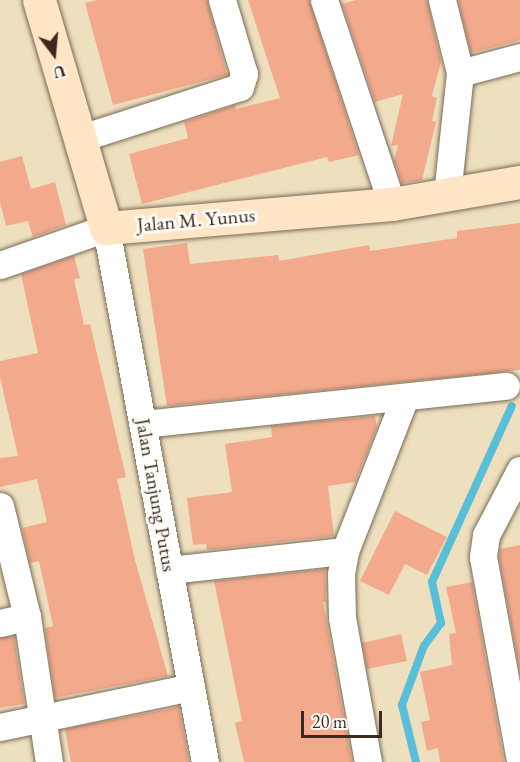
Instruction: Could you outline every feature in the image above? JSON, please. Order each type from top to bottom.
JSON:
[{"type":"street","points":[[0,265],[106,228],[39,0]]},
{"type":"street","points":[[81,138],[240,87],[244,74],[222,0]]},
{"type":"street","points":[[324,0],[392,204]]},
{"type":"street","points":[[442,0],[460,73],[447,195]]},
{"type":"street","points":[[460,73],[520,57]]},
{"type":"street","name":"Jalan M. Yunus","points":[[106,228],[392,204],[520,182]]},
{"type":"street","name":"Jalan Tanjung Putus","points":[[106,228],[205,762]]},
{"type":"street","points":[[143,424],[506,386]]},
{"type":"street","points":[[368,762],[342,618],[345,551],[405,397]]},
{"type":"street","points":[[520,470],[486,535],[483,557],[514,709],[520,760]]},
{"type":"street","points":[[0,509],[27,617],[40,718],[50,762]]},
{"type":"street","points":[[169,570],[345,551]]},
{"type":"street","points":[[0,623],[27,617]]},
{"type":"street","points":[[0,727],[191,687]]},
{"type":"building","points":[[97,0],[207,0],[227,75],[113,105],[85,3]]},
{"type":"building","points":[[248,0],[309,0],[359,155],[329,162],[327,157],[142,204],[129,154],[188,138],[184,122],[235,105],[236,109],[280,98]]},
{"type":"building","points":[[356,0],[427,0],[441,62],[432,96],[437,98],[432,121],[436,122],[422,180],[402,183],[394,161],[398,145],[391,146],[403,94],[375,102],[342,4]]},
{"type":"building","points":[[458,0],[520,0],[520,40],[471,53]]},
{"type":"building","points":[[22,156],[31,189],[55,182],[66,225],[33,237],[28,221],[6,226],[0,202],[0,162]]},
{"type":"building","points":[[520,223],[520,370],[167,406],[143,249],[187,243],[190,264],[278,255],[279,261],[369,245],[370,251],[457,238],[457,231]]},
{"type":"building","points":[[74,256],[80,278],[74,279],[84,325],[90,324],[126,477],[117,479],[135,560],[168,676],[55,698],[45,628],[53,626],[39,561],[30,563],[22,528],[47,522],[37,479],[0,487],[0,458],[18,456],[0,377],[0,361],[38,353],[21,274]]},
{"type":"building","points":[[375,416],[377,427],[355,482],[328,486],[334,536],[207,550],[206,544],[193,545],[187,498],[232,492],[225,444],[272,437],[271,426]]},
{"type":"building","points":[[395,511],[447,537],[427,575],[405,564],[389,595],[360,581]]},
{"type":"building","points":[[520,545],[520,672],[499,557],[500,549]]},
{"type":"building","points":[[325,569],[326,602],[323,602],[352,762],[244,762],[235,723],[242,721],[214,581]]},
{"type":"building","points":[[472,582],[504,762],[440,762],[438,748],[427,751],[421,722],[430,720],[420,672],[452,665],[449,634],[456,633],[446,587]]},
{"type":"building","points":[[401,634],[407,661],[367,669],[362,643]]},
{"type":"building","points":[[14,636],[24,704],[0,708],[0,638]]},
{"type":"building","points":[[179,707],[189,762],[71,762],[65,729]]},
{"type":"waterway","points":[[416,762],[402,705],[424,646],[441,623],[432,582],[512,406]]}]
